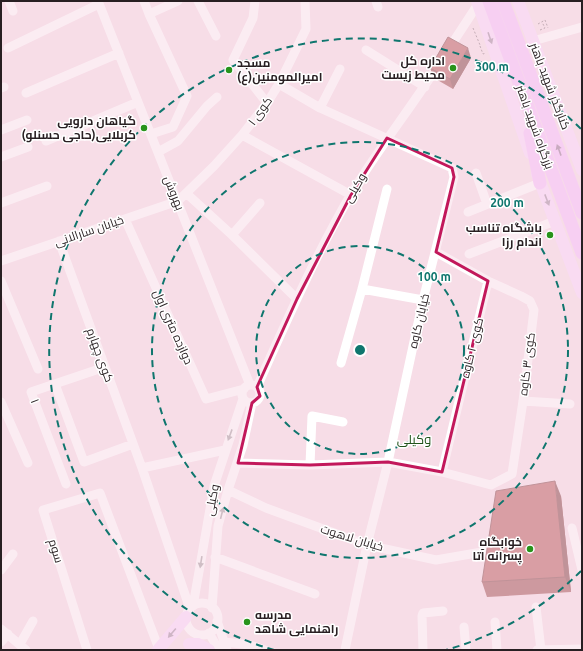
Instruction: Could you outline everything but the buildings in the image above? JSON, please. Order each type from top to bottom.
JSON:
[{"type":"highway","name":"بزرگراه شهید باهنر","points":[[504,1],[582,213]]},
{"type":"highway","name":"بزرگراه شهید باهنر","points":[[481,2],[503,38],[523,96],[582,253]]},
{"type":"highway","points":[[523,96],[540,183]]},
{"type":"highway","points":[[573,189],[582,204]]},
{"type":"main road","name":"کنارگذر شهید باهنر","points":[[518,1],[578,149],[582,170]]},
{"type":"main road","points":[[481,2],[485,43],[582,293]]},
{"type":"main road","points":[[158,650],[190,610]]},
{"type":"main road","points":[[186,647],[204,634]]},
{"type":"main road","points":[[186,647],[198,644],[210,650]]},
{"type":"street","points":[[9,1],[13,11]]},
{"type":"street","points":[[144,1],[187,96],[173,127],[151,134]]},
{"type":"street","points":[[149,14],[178,1]]},
{"type":"street","points":[[198,1],[216,36]]},
{"type":"street","points":[[256,1],[253,18],[233,60],[267,103]]},
{"type":"street","name":"کوی ۱","points":[[178,201],[242,135],[267,103],[279,84],[306,29],[305,1]]},
{"type":"street","name":"وکیلی","points":[[250,387],[351,195],[481,2]]},
{"type":"street","points":[[8,48],[99,3]]},
{"type":"street","name":"بهروش","points":[[99,3],[250,387]]},
{"type":"street","points":[[533,41],[548,32],[582,27]]},
{"type":"street","points":[[366,50],[425,87]]},
{"type":"street","points":[[26,93],[119,53]]},
{"type":"street","points":[[320,108],[340,69]]},
{"type":"street","points":[[279,84],[320,108],[388,138]]},
{"type":"street","points":[[158,152],[178,141],[207,106],[217,97]]},
{"type":"street","points":[[46,141],[138,102]]},
{"type":"street","points":[[1,130],[27,120]]},
{"type":"street","points":[[242,135],[351,195]]},
{"type":"street","name":"خیابان کاوه","points":[[345,650],[367,545],[388,462],[424,300],[454,177],[452,168],[388,138]]},
{"type":"street","points":[[1,157],[28,146]]},
{"type":"street","points":[[476,173],[487,204]]},
{"type":"street","points":[[468,212],[540,183]]},
{"type":"street","points":[[1,203],[47,186]]},
{"type":"street","points":[[341,363],[362,289],[387,189]]},
{"type":"street","points":[[186,193],[232,235],[297,299]]},
{"type":"street","name":"خیابان سارالانی","points":[[1,261],[178,201]]},
{"type":"street","points":[[232,235],[260,203]]},
{"type":"street","name":"دوازده متری اول","points":[[125,219],[206,399],[250,387]]},
{"type":"street","points":[[469,254],[554,221]]},
{"type":"street","name":"کوی چهارم","points":[[59,241],[142,468],[190,610]]},
{"type":"street","points":[[436,252],[488,281]]},
{"type":"street","points":[[1,281],[38,369]]},
{"type":"street","name":"کوی ۳ کاوه","points":[[442,472],[491,485],[512,474],[534,310],[530,301],[488,281]]},
{"type":"street","name":"کوی ۲ کاوه","points":[[442,472],[488,281]]},
{"type":"street","points":[[362,289],[424,300]]},
{"type":"street","name":"۱","points":[[66,484],[31,392],[105,367]]},
{"type":"street","points":[[55,384],[84,462],[133,444]]},
{"type":"street","points":[[250,387],[260,391],[260,396],[257,401],[252,403],[243,399],[242,394],[250,387]]},
{"type":"street","name":"وکیلی","points":[[190,610],[214,486],[243,399]]},
{"type":"street","points":[[523,401],[570,404]]},
{"type":"street","points":[[1,402],[28,463]]},
{"type":"street","name":"وکیلی","points":[[212,608],[218,526],[243,445],[252,403]]},
{"type":"street","points":[[310,465],[312,416],[343,422]]},
{"type":"street","points":[[142,468],[225,450]]},
{"type":"street","points":[[238,463],[310,465],[388,462],[442,472]]},
{"type":"street","name":"خیابان لاهوت","points":[[228,490],[266,508],[367,545],[436,560],[482,552]]},
{"type":"street","name":"سوم","points":[[86,650],[43,510],[100,493],[158,650]]},
{"type":"street","points":[[572,528],[582,570]]},
{"type":"street","points":[[1,570],[13,554]]},
{"type":"street","points":[[215,558],[315,594]]},
{"type":"street","points":[[223,647],[216,612],[212,608],[203,604],[190,610],[188,626],[190,630],[204,634],[223,647],[250,645],[265,650]]},
{"type":"street","points":[[536,607],[541,650]]},
{"type":"street","points":[[423,650],[423,613],[443,611]]},
{"type":"street","points":[[1,642],[4,632],[23,647],[33,621]]},
{"type":"street","points":[[204,634],[216,626],[217,621]]},
{"type":"street","points":[[495,622],[498,650]]},
{"type":"street","points":[[464,627],[466,650]]},
{"type":"street","points":[[204,634],[210,650]]},
{"type":"street","points":[[536,650],[582,649]]},
{"type":"path","points":[[469,18],[485,43],[483,54]]},
{"type":"path","points":[[528,28],[545,20],[548,32]]},
{"type":"path","points":[[542,22],[548,32]]},
{"type":"highlighted area","points":[[387,138],[452,168],[454,177],[436,252],[488,281],[442,472],[388,462],[310,465],[238,463],[252,403],[260,396],[257,387],[297,299],[351,195]]},
{"type":"place","name":"اداره کل محیط زیست","points":[[453,68]]},
{"type":"place","name":"مسجد امیرالمومنین(ع)","points":[[229,70]]},
{"type":"place","name":"گیاهان دارویی کربلایی(حاجی حسنلو)","points":[[144,128]]},
{"type":"place","name":"باشگاه تناسب اندام رزا","points":[[550,235]]},
{"type":"place","name":"خوابگاه پسرانه آتا","points":[[530,549]]},
{"type":"place","name":"مدرسه راهنمایی شاهد","points":[[247,622]]},
{"type":"district","name":"وکیلی","points":[[414,439]]}]
